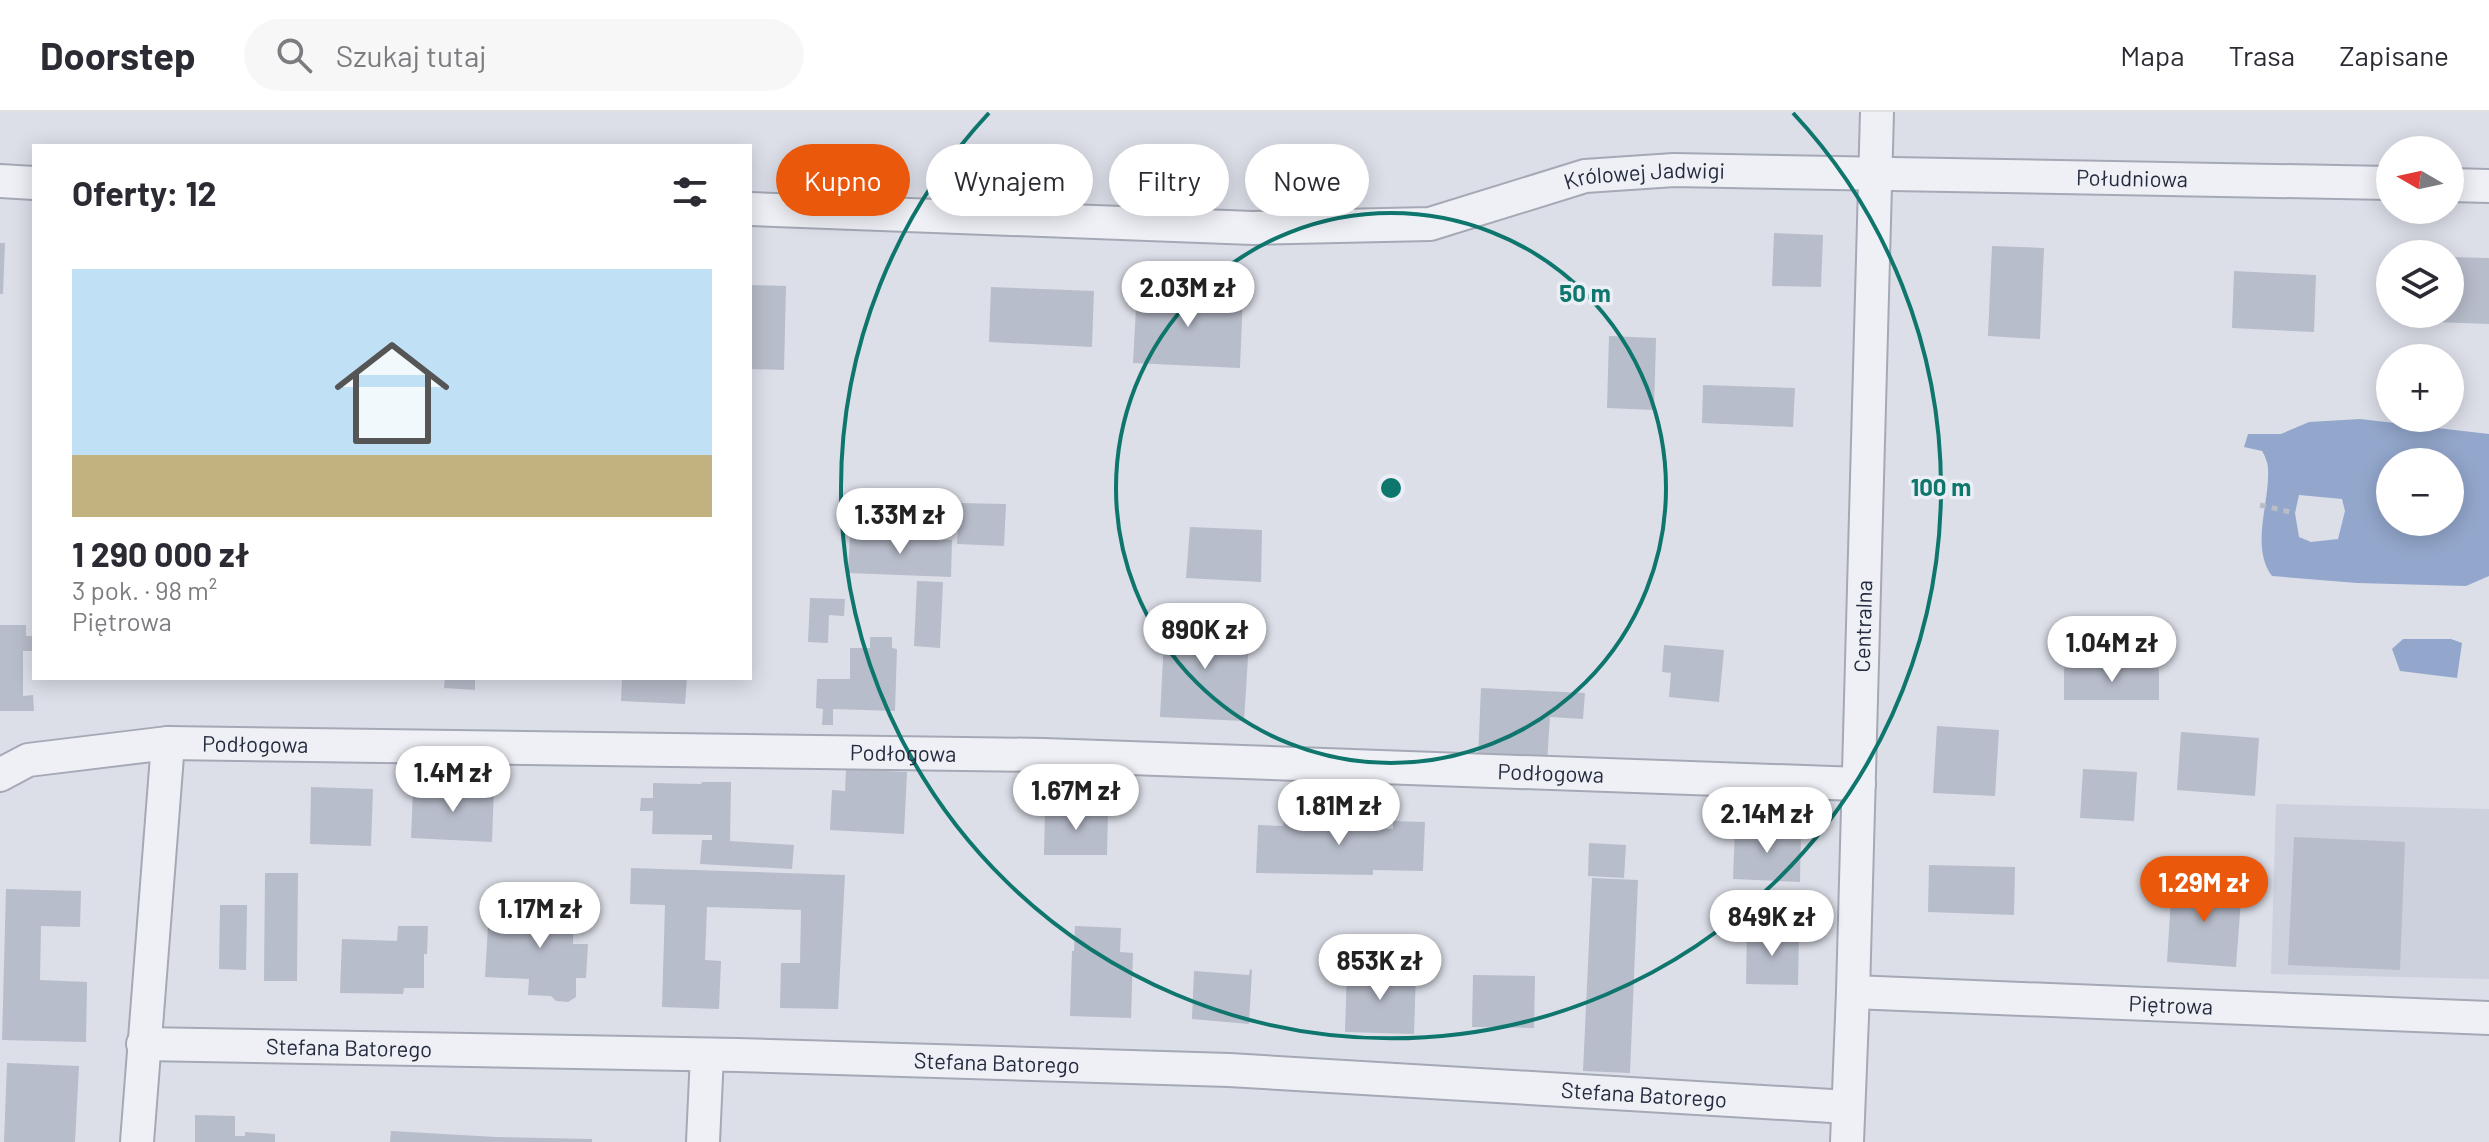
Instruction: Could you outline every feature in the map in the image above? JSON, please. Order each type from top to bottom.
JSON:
[{"type":"street","name":"Centralna","points":[[1847,1142],[1877,112]]},
{"type":"street","name":"Królowej Jadwigi","points":[[752,209],[1253,228],[1430,224],[1585,176],[1674,170],[1876,175]]},
{"type":"street","name":"Południowa","points":[[1876,175],[2376,183]]},
{"type":"street","points":[[0,181],[32,183]]},
{"type":"street","points":[[2464,185],[2489,186]]},
{"type":"street","name":"Podłogowa","points":[[0,775],[28,760],[168,743],[1044,755],[1859,784]]},
{"type":"street","points":[[137,1142],[168,743]]},
{"type":"street","name":"Piętrowa","points":[[1853,992],[2489,1018]]},
{"type":"street","name":"Stefana Batorego","points":[[143,1044],[707,1055],[1229,1070],[1848,1107]]},
{"type":"street","points":[[703,1142],[707,1055]]},
{"type":"path","points":[[2260,505],[2295,513]]},
{"type":"shaded area","points":[[2276,804],[2489,809],[2489,979],[2271,974]]},
{"type":"water","points":[[2360,419],[2376,421],[2376,432],[2464,431],[2489,434],[2489,576],[2466,586],[2357,583],[2272,576],[2262,551],[2267,464],[2262,451],[2244,447],[2248,434],[2281,434],[2309,422]],"holes":[[[2299,495],[2342,499],[2345,511],[2338,539],[2311,542],[2299,537],[2295,513]]]},
{"type":"water","points":[[2403,639],[2451,639],[2462,643],[2457,678],[2400,671],[2392,649]]},
{"type":"building","points":[[1774,233],[1823,235],[1821,287],[1772,286]]},
{"type":"building","points":[[0,243],[5,243],[3,294],[0,294]]},
{"type":"building","points":[[1992,246],[2044,248],[2040,339],[1988,336]]},
{"type":"building","points":[[2464,257],[2489,258],[2489,324],[2464,323]]},
{"type":"building","points":[[2234,271],[2316,275],[2314,332],[2232,328]]},
{"type":"building","points":[[752,285],[786,286],[784,370],[752,369]]},
{"type":"building","points":[[991,287],[1094,291],[1092,347],[989,342]]},
{"type":"building","points":[[1137,289],[1243,294],[1240,368],[1133,363]]},
{"type":"building","points":[[1609,336],[1656,338],[1654,410],[1607,408]]},
{"type":"building","points":[[1703,385],[1795,388],[1793,427],[1702,423]]},
{"type":"building","points":[[959,503],[1006,504],[1004,546],[957,544]]},
{"type":"building","points":[[1190,527],[1262,530],[1261,582],[1186,578]]},
{"type":"building","points":[[850,535],[952,540],[951,577],[848,573]]},
{"type":"building","points":[[917,581],[943,582],[940,648],[914,646]]},
{"type":"building","points":[[810,598],[845,599],[844,616],[829,615],[828,643],[808,642]]},
{"type":"building","points":[[1165,620],[1250,625],[1244,721],[1160,717]]},
{"type":"building","points":[[0,625],[26,625],[26,636],[32,636],[32,651],[23,651],[23,696],[33,695],[34,711],[0,711]]},
{"type":"building","points":[[870,637],[892,637],[892,648],[897,649],[895,711],[833,709],[833,725],[822,725],[823,709],[816,708],[817,679],[850,679],[850,648],[870,648]]},
{"type":"building","points":[[1664,645],[1724,650],[1719,702],[1669,697],[1671,673],[1662,672]]},
{"type":"building","points":[[2064,668],[2159,668],[2159,700],[2064,700]]},
{"type":"building","points":[[445,680],[475,680],[475,690],[444,688]]},
{"type":"building","points":[[622,680],[687,680],[685,704],[621,701]]},
{"type":"building","points":[[1481,688],[1585,693],[1583,719],[1550,717],[1547,763],[1478,760]]},
{"type":"building","points":[[1937,726],[1999,730],[1995,796],[1933,793]]},
{"type":"building","points":[[2181,732],[2259,738],[2255,796],[2177,790]]},
{"type":"building","points":[[846,769],[907,772],[904,834],[830,830],[832,790],[845,791]]},
{"type":"building","points":[[2083,769],[2137,772],[2134,821],[2080,818]]},
{"type":"building","points":[[731,782],[730,841],[794,845],[792,869],[700,864],[702,840],[712,840],[712,835],[652,834],[653,811],[640,811],[641,798],[653,798],[653,783]]},
{"type":"building","points":[[311,787],[373,789],[371,846],[310,844]]},
{"type":"building","points":[[433,787],[494,788],[492,842],[411,838],[413,790],[433,791]]},
{"type":"building","points":[[1045,809],[1108,810],[1107,855],[1044,855]]},
{"type":"building","points":[[1284,818],[1375,821],[1375,828],[1393,829],[1393,821],[1425,822],[1423,871],[1373,870],[1373,875],[1256,873],[1258,825],[1283,826]]},
{"type":"building","points":[[1735,828],[1801,831],[1800,882],[1733,879]]},
{"type":"building","points":[[2294,837],[2405,842],[2400,970],[2288,965]]},
{"type":"building","points":[[1589,843],[1626,845],[1624,878],[1588,876]]},
{"type":"building","points":[[1929,865],[2015,867],[2014,915],[1928,912]]},
{"type":"building","points":[[631,868],[845,875],[838,1009],[780,1008],[781,963],[800,963],[801,910],[707,907],[705,960],[721,961],[719,1009],[662,1007],[665,905],[630,904]]},
{"type":"building","points":[[265,873],[298,873],[297,981],[264,981]]},
{"type":"building","points":[[1592,878],[1638,880],[1630,1073],[1583,1071]]},
{"type":"building","points":[[2172,882],[2242,886],[2236,967],[2167,962]]},
{"type":"building","points":[[6,889],[81,891],[80,927],[41,926],[40,980],[87,982],[86,1042],[2,1040]]},
{"type":"building","points":[[522,899],[574,901],[573,944],[588,944],[586,978],[576,978],[576,997],[568,1002],[556,1001],[551,996],[528,995],[529,979],[485,977],[488,926],[521,927]]},
{"type":"building","points":[[220,905],[247,905],[246,970],[219,969]]},
{"type":"building","points":[[398,926],[428,926],[424,988],[404,988],[403,994],[340,993],[342,939],[397,941]]},
{"type":"building","points":[[1075,926],[1121,928],[1120,952],[1133,953],[1131,1018],[1070,1016]]},
{"type":"building","points":[[1747,931],[1799,932],[1798,985],[1746,984]]},
{"type":"building","points":[[1250,969],[1249,1024],[1192,1019],[1194,971],[1249,975]]},
{"type":"building","points":[[1347,969],[1416,971],[1414,1034],[1345,1032]]},
{"type":"building","points":[[1473,975],[1535,976],[1534,1028],[1472,1027]]},
{"type":"building","points":[[7,1063],[79,1066],[75,1142],[4,1142]]},
{"type":"building","points":[[195,1115],[235,1116],[235,1136],[245,1136],[245,1132],[275,1134],[275,1142],[195,1142]]},
{"type":"building","points":[[391,1131],[592,1139],[592,1142],[390,1142]]}]
